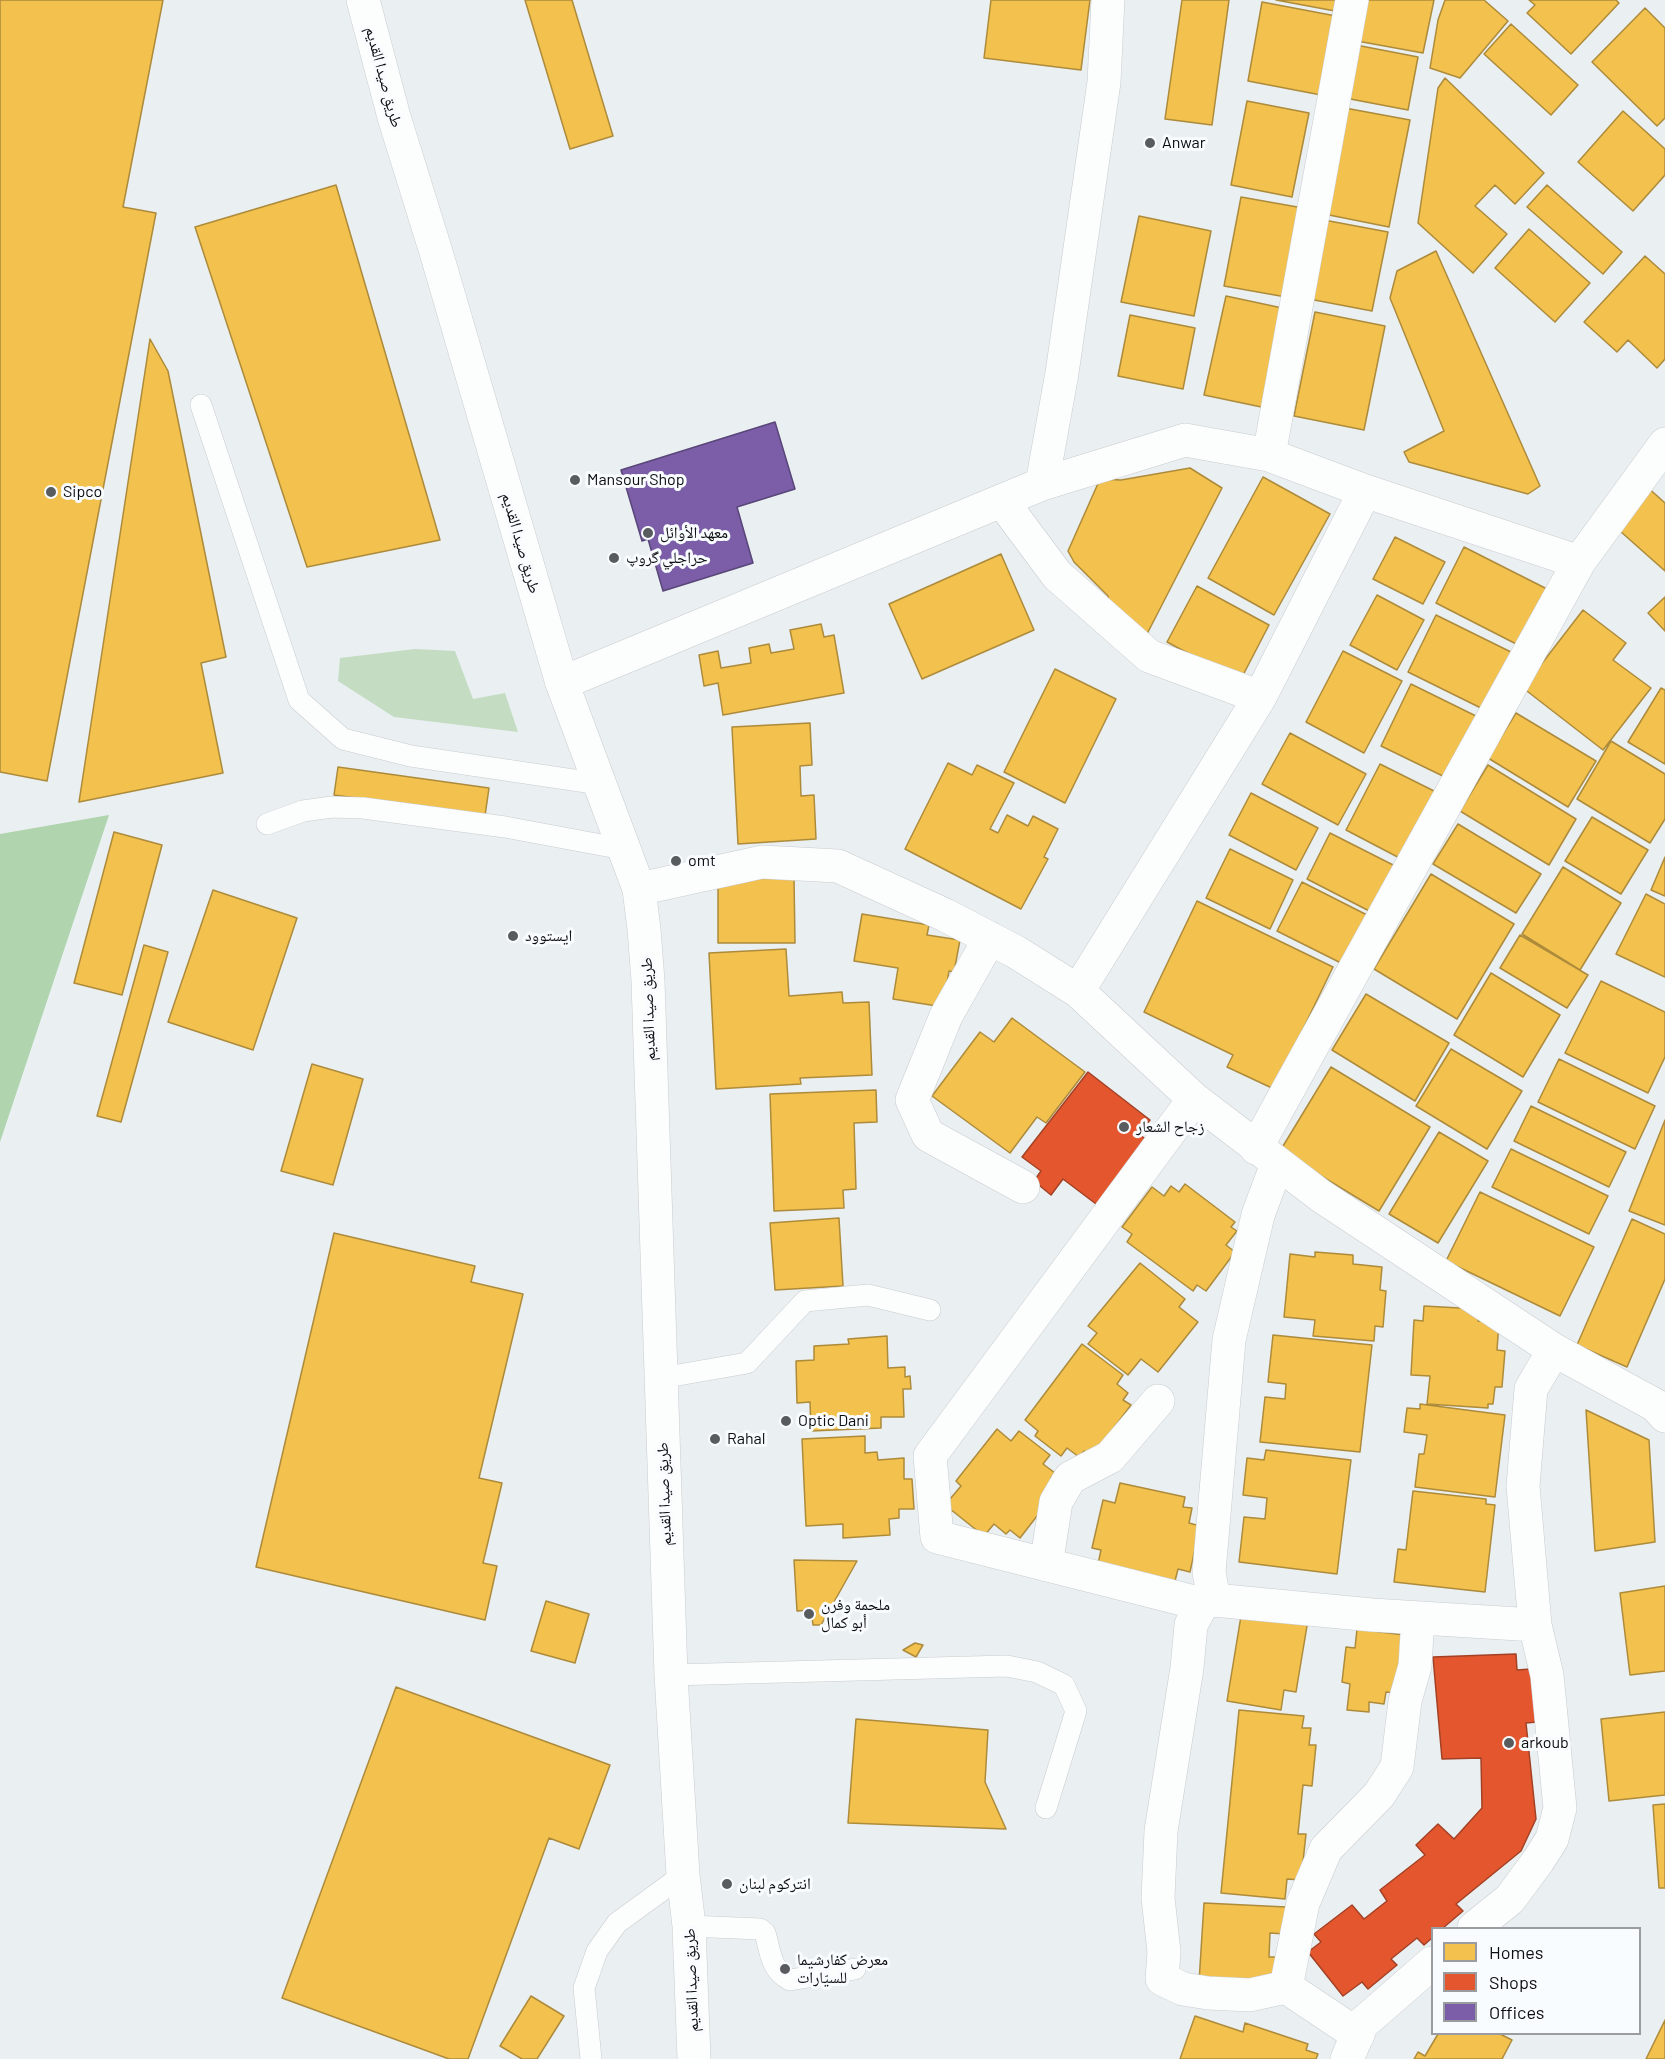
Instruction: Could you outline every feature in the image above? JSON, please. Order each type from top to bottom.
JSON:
[{"type":"main road","name":"طريق صيدا القديم","points":[[363,0],[394,117],[562,683],[639,888],[648,981],[670,1675],[683,1875],[689,1926],[694,2059]]},
{"type":"main road","points":[[1042,484],[1062,374],[1101,106],[1108,0]]},
{"type":"main road","points":[[1269,455],[1352,0]]},
{"type":"main road","points":[[562,683],[1042,484],[1185,440],[1269,455],[1365,491],[1579,562]]},
{"type":"main road","points":[[1286,1988],[1250,1995],[1218,1993],[1184,1989],[1162,1979],[1164,1952],[1158,1898],[1161,1831],[1187,1668],[1191,1625],[1208,1602],[1230,1340],[1258,1215],[1267,1156],[1579,562],[1665,444]]},
{"type":"main road","points":[[1078,991],[1260,697],[1365,491]]},
{"type":"main road","points":[[1002,501],[1057,575],[1149,656],[1260,697]]},
{"type":"main road","points":[[639,888],[762,862],[838,866],[990,938],[1078,991],[1194,1099],[1321,1196],[1554,1350],[1655,1405],[1665,1416]]},
{"type":"main road","points":[[990,938],[946,1016],[912,1100],[928,1135],[1023,1187]]},
{"type":"main road","points":[[1194,1099],[930,1456],[937,1537],[1046,1565],[1208,1602],[1535,1625]]},
{"type":"main road","points":[[1476,1927],[1510,1899],[1538,1861],[1552,1839],[1560,1808],[1547,1675],[1535,1625],[1523,1486],[1531,1389],[1554,1350]]},
{"type":"main road","points":[[1046,1565],[1056,1502],[1070,1478],[1110,1457],[1158,1401]]},
{"type":"main road","points":[[1286,1988],[1303,1904],[1326,1849],[1379,1795],[1397,1767],[1406,1701],[1415,1666],[1418,1618]]},
{"type":"main road","points":[[1286,1988],[1352,2047],[1362,2024],[1431,1964]]},
{"type":"lane","points":[[201,405],[299,700],[343,739],[411,756],[600,784]]},
{"type":"lane","points":[[267,824],[303,811],[332,807],[363,808],[505,827],[623,849]]},
{"type":"lane","points":[[661,1378],[747,1363],[805,1301],[868,1295],[930,1310]]},
{"type":"lane","points":[[670,1675],[1007,1666],[1037,1672],[1064,1685],[1076,1711],[1046,1808]]},
{"type":"lane","points":[[591,2059],[584,1988],[597,1951],[617,1923],[683,1875]]},
{"type":"lane","points":[[689,1926],[760,1929],[765,1933],[774,1967],[790,1980],[855,1969]]},
{"type":"green space","points":[[415,649],[455,651],[473,699],[505,693],[518,732],[394,717],[338,681],[340,658]]},
{"type":"green space","points":[[109,815],[0,1142],[0,834]]},
{"type":"building: Homes","name":"Sipco","points":[[0,0],[163,0],[123,207],[156,213],[47,781],[0,772]]},
{"type":"building: Homes","points":[[525,0],[572,0],[613,136],[570,149]]},
{"type":"building: Homes","points":[[991,0],[1090,0],[1081,70],[984,58]]},
{"type":"building: Homes","points":[[1182,0],[1229,0],[1212,125],[1165,119]]},
{"type":"building: Homes","points":[[1276,0],[1337,0],[1335,11]]},
{"type":"building: Homes","points":[[1365,0],[1434,0],[1423,53],[1357,41]]},
{"type":"building: Homes","points":[[1445,0],[1484,0],[1508,21],[1460,78],[1430,68],[1438,20]]},
{"type":"building: Homes","points":[[1529,0],[1616,0],[1619,3],[1571,54],[1527,13],[1535,5]]},
{"type":"building: Homes","points":[[1262,2],[1336,16],[1321,95],[1248,81]]},
{"type":"building: Homes","points":[[1645,8],[1665,28],[1665,118],[1657,126],[1592,62]]},
{"type":"building: Homes","points":[[1511,24],[1578,85],[1551,115],[1484,54]]},
{"type":"building: Homes","points":[[1356,45],[1418,57],[1408,110],[1345,98]]},
{"type":"building: Homes","points":[[1445,78],[1544,173],[1515,204],[1495,185],[1475,206],[1507,234],[1473,273],[1418,223],[1438,88]]},
{"type":"building: Homes","points":[[1247,101],[1309,113],[1292,197],[1231,185]]},
{"type":"building: Homes","points":[[1345,108],[1410,120],[1389,227],[1324,214]]},
{"type":"building: Homes","points":[[1623,111],[1665,149],[1665,175],[1633,211],[1578,162]]},
{"type":"building: Homes","points":[[336,185],[440,540],[307,567],[195,227]]},
{"type":"building: Homes","points":[[1547,185],[1622,252],[1603,274],[1527,207]]},
{"type":"building: Homes","points":[[1241,197],[1303,208],[1286,297],[1224,286]]},
{"type":"building: Homes","points":[[1139,216],[1211,231],[1194,316],[1121,302]]},
{"type":"building: Homes","points":[[1324,220],[1388,232],[1372,311],[1309,299]]},
{"type":"building: Homes","points":[[1529,229],[1590,283],[1555,322],[1495,268]]},
{"type":"building: Homes","points":[[1436,251],[1540,486],[1528,494],[1409,462],[1404,452],[1444,431],[1390,298],[1397,271]]},
{"type":"building: Homes","points":[[1645,256],[1665,274],[1665,359],[1657,368],[1628,340],[1617,352],[1584,322]]},
{"type":"building: Homes","points":[[1226,296],[1287,309],[1266,408],[1204,395]]},
{"type":"building: Homes","points":[[1315,312],[1385,326],[1364,430],[1294,416]]},
{"type":"building: Homes","points":[[1130,315],[1195,328],[1183,389],[1118,376]]},
{"type":"building: Homes","points":[[150,339],[168,371],[226,657],[201,663],[223,773],[79,802]]},
{"type":"building: Homes","points":[[1190,468],[1222,488],[1146,636],[1110,617],[1108,596],[1074,562],[1068,551],[1100,479],[1121,480]]},
{"type":"building: Homes","points":[[1263,477],[1330,514],[1274,615],[1208,578]]},
{"type":"building: Homes","points":[[1645,485],[1665,503],[1665,571],[1611,523]]},
{"type":"building: Homes","points":[[1395,537],[1445,562],[1423,604],[1373,579]]},
{"type":"building: Homes","points":[[1464,547],[1555,593],[1526,649],[1436,603]]},
{"type":"building: Homes","points":[[1001,554],[1034,630],[922,679],[889,604]]},
{"type":"building: Homes","points":[[1197,586],[1269,625],[1240,681],[1167,642]]},
{"type":"building: Homes","points":[[1377,595],[1424,620],[1397,670],[1350,645]]},
{"type":"building: Homes","points":[[1665,597],[1665,631],[1648,613]]},
{"type":"building: Homes","points":[[1583,610],[1626,643],[1613,660],[1651,688],[1603,750],[1523,688]]},
{"type":"building: Homes","points":[[1436,615],[1519,656],[1491,713],[1408,672]]},
{"type":"building: Homes","points":[[821,624],[824,637],[834,635],[844,693],[723,715],[718,683],[704,686],[699,655],[718,651],[721,668],[751,663],[749,648],[769,644],[771,653],[794,649],[790,630]]},
{"type":"building: Homes","points":[[1343,651],[1402,681],[1364,753],[1306,722]]},
{"type":"building: Homes","points":[[1055,669],[1116,699],[1065,803],[1004,772]]},
{"type":"building: Homes","points":[[1411,684],[1480,718],[1451,780],[1381,746]]},
{"type":"building: Homes","points":[[1661,688],[1665,690],[1665,764],[1628,742]]},
{"type":"building: Homes","points":[[1516,713],[1596,761],[1568,807],[1488,758]]},
{"type":"building: Homes","points":[[810,723],[812,765],[800,766],[801,796],[814,795],[816,839],[738,844],[732,727]]},
{"type":"building: Homes","points":[[1290,733],[1366,774],[1338,825],[1262,784]]},
{"type":"building: Homes","points":[[1611,741],[1665,774],[1665,819],[1650,843],[1577,799]]},
{"type":"building: Homes","points":[[948,763],[972,775],[977,765],[1014,783],[990,829],[998,833],[1007,815],[1028,826],[1033,816],[1058,829],[1044,857],[1048,859],[1021,909],[905,849]]},
{"type":"building: Homes","points":[[1380,764],[1446,797],[1411,864],[1346,830]]},
{"type":"building: Homes","points":[[1488,765],[1576,819],[1549,865],[1460,811]]},
{"type":"building: Homes","points":[[338,767],[489,788],[485,816],[334,795]]},
{"type":"building: Homes","points":[[1251,793],[1318,828],[1296,870],[1229,835]]},
{"type":"building: Homes","points":[[1592,817],[1648,850],[1621,894],[1565,861]]},
{"type":"building: Homes","points":[[1458,824],[1541,874],[1516,913],[1433,864]]},
{"type":"building: Homes","points":[[114,832],[162,845],[122,995],[74,983]]},
{"type":"building: Homes","points":[[1330,833],[1403,870],[1379,916],[1307,879]]},
{"type":"building: Homes","points":[[1230,849],[1293,880],[1270,929],[1206,898]]},
{"type":"building: Homes","points":[[1665,857],[1665,896],[1651,890]]},
{"type":"building: Homes","points":[[1563,867],[1621,903],[1580,970],[1522,934]]},
{"type":"building: Homes","points":[[1431,874],[1514,924],[1457,1019],[1374,969]]},
{"type":"building: Homes","points":[[794,878],[795,943],[718,943],[718,879]]},
{"type":"building: Homes","points":[[1302,882],[1375,919],[1349,967],[1277,931]]},
{"type":"building: Homes","points":[[213,890],[297,918],[253,1050],[168,1022]]},
{"type":"building: Homes","points":[[1646,894],[1665,904],[1665,977],[1616,954]]},
{"type":"building: Homes","points":[[1197,901],[1333,967],[1274,1089],[1227,1067],[1233,1055],[1144,1012]]},
{"type":"building: Homes","points":[[862,914],[929,925],[927,935],[960,940],[954,972],[949,971],[943,1007],[893,999],[898,968],[854,961]]},
{"type":"building: Homes","points":[[1520,935],[1588,975],[1567,1008],[1500,968]]},
{"type":"building: Homes","points":[[144,945],[168,952],[121,1122],[97,1116]]},
{"type":"building: Homes","points":[[786,949],[789,996],[842,992],[843,1003],[869,1002],[872,1075],[800,1078],[801,1084],[716,1089],[709,953]]},
{"type":"building: Homes","points":[[1491,973],[1560,1015],[1523,1077],[1454,1035]]},
{"type":"building: Homes","points":[[1601,981],[1665,1012],[1665,1057],[1648,1093],[1565,1053]]},
{"type":"building: Homes","points":[[1366,994],[1449,1043],[1415,1101],[1332,1050]]},
{"type":"building: Homes","points":[[1012,1018],[1085,1072],[1046,1123],[1037,1117],[1010,1153],[932,1096],[980,1032],[994,1042]]},
{"type":"building: Homes","points":[[1451,1049],[1522,1091],[1487,1149],[1416,1106]]},
{"type":"building: Homes","points":[[1559,1059],[1655,1106],[1635,1149],[1538,1102]]},
{"type":"building: Homes","points":[[312,1064],[363,1079],[333,1185],[281,1171]]},
{"type":"building: Homes","points":[[1331,1067],[1430,1127],[1379,1211],[1280,1151]]},
{"type":"building: Homes","points":[[876,1090],[877,1122],[854,1123],[856,1189],[843,1190],[844,1208],[774,1211],[770,1094]]},
{"type":"building: Homes","points":[[1531,1106],[1626,1152],[1609,1187],[1514,1141]]},
{"type":"building: Homes","points":[[1665,1120],[1665,1225],[1629,1211]]},
{"type":"building: Homes","points":[[1439,1132],[1488,1161],[1438,1243],[1389,1214]]},
{"type":"building: Homes","points":[[1511,1149],[1608,1196],[1589,1234],[1492,1187]]},
{"type":"building: Homes","points":[[1185,1184],[1235,1222],[1231,1227],[1237,1231],[1226,1245],[1235,1252],[1206,1291],[1197,1285],[1193,1291],[1127,1242],[1132,1234],[1122,1227],[1152,1187],[1164,1196],[1171,1186],[1179,1192]]},
{"type":"building: Homes","points":[[1480,1192],[1594,1247],[1560,1316],[1446,1261]]},
{"type":"building: Homes","points":[[839,1218],[843,1286],[775,1290],[770,1223]]},
{"type":"building: Homes","points":[[1632,1219],[1665,1234],[1665,1279],[1627,1367],[1577,1345]]},
{"type":"building: Homes","points":[[334,1233],[475,1266],[471,1282],[523,1294],[479,1478],[502,1483],[483,1563],[497,1566],[485,1620],[256,1567]]},
{"type":"building: Homes","points":[[1315,1252],[1353,1255],[1353,1264],[1382,1267],[1380,1290],[1386,1291],[1383,1327],[1375,1326],[1374,1341],[1313,1336],[1315,1320],[1284,1317],[1290,1254],[1315,1257]]},
{"type":"building: Homes","points":[[1140,1263],[1185,1299],[1179,1307],[1198,1322],[1158,1372],[1141,1359],[1128,1375],[1088,1344],[1097,1333],[1088,1326]]},
{"type":"building: Homes","points":[[1424,1306],[1478,1309],[1478,1321],[1499,1323],[1497,1350],[1505,1351],[1502,1387],[1495,1387],[1493,1404],[1488,1404],[1488,1408],[1427,1404],[1430,1376],[1411,1375],[1414,1320],[1423,1321]]},
{"type":"building: Homes","points":[[1273,1335],[1372,1345],[1360,1452],[1260,1442],[1265,1397],[1285,1399],[1286,1384],[1268,1382]]},
{"type":"building: Homes","points":[[887,1336],[888,1368],[905,1367],[905,1377],[910,1376],[911,1389],[903,1389],[904,1417],[881,1417],[881,1428],[811,1431],[810,1402],[797,1403],[796,1361],[814,1360],[814,1346],[849,1344],[848,1339]]},
{"type":"building: Homes","points":[[1082,1344],[1123,1375],[1117,1384],[1128,1393],[1123,1400],[1131,1405],[1092,1457],[1084,1451],[1079,1457],[1067,1448],[1061,1456],[1035,1436],[1038,1431],[1025,1420]]},
{"type":"building: Homes","points":[[1420,1404],[1505,1415],[1495,1497],[1415,1487],[1419,1454],[1424,1454],[1427,1435],[1404,1432],[1407,1408],[1420,1409]]},
{"type":"building: Homes","points":[[1586,1410],[1649,1440],[1655,1542],[1595,1551]]},
{"type":"building: Homes","points":[[997,1429],[1011,1441],[1019,1431],[1050,1455],[1043,1464],[1055,1473],[1051,1478],[1061,1485],[1020,1538],[1010,1530],[1006,1534],[994,1524],[984,1536],[945,1505],[961,1486],[956,1481]]},
{"type":"building: Homes","points":[[865,1436],[865,1453],[877,1452],[878,1460],[904,1458],[904,1479],[912,1479],[914,1509],[899,1509],[899,1518],[889,1519],[890,1535],[843,1538],[843,1524],[806,1526],[802,1439]]},
{"type":"building: Homes","points":[[1266,1450],[1351,1460],[1337,1574],[1239,1562],[1244,1517],[1265,1519],[1267,1498],[1243,1495],[1247,1458],[1264,1460]]},
{"type":"building: Homes","points":[[1120,1483],[1185,1497],[1183,1507],[1192,1508],[1189,1523],[1200,1526],[1190,1572],[1178,1569],[1175,1581],[1098,1564],[1101,1550],[1092,1548],[1103,1500],[1115,1503]]},
{"type":"building: Homes","points":[[1413,1491],[1486,1499],[1486,1504],[1495,1505],[1485,1592],[1394,1582],[1398,1549],[1406,1550]]},
{"type":"building: Homes","points":[[794,1560],[857,1561],[821,1625],[813,1625],[811,1610],[797,1611]]},
{"type":"building: Homes","points":[[1665,1586],[1665,1671],[1630,1675],[1620,1593]]},
{"type":"building: Homes","points":[[546,1601],[589,1614],[575,1663],[531,1651]]},
{"type":"building: Homes","points":[[1242,1610],[1309,1614],[1296,1692],[1284,1690],[1281,1710],[1227,1701]]},
{"type":"building: Homes","points":[[1357,1629],[1404,1635],[1398,1693],[1386,1692],[1384,1704],[1369,1702],[1369,1712],[1347,1710],[1350,1684],[1342,1682],[1346,1647],[1355,1648]]},
{"type":"building: Homes","points":[[915,1643],[923,1645],[916,1657],[903,1650]]},
{"type":"building: Homes","points":[[396,1687],[610,1765],[579,1849],[549,1838],[468,2059],[449,2059],[282,1998]]},
{"type":"building: Homes","points":[[1239,1710],[1304,1716],[1302,1728],[1311,1728],[1309,1745],[1316,1745],[1312,1786],[1303,1785],[1298,1834],[1306,1834],[1301,1880],[1287,1879],[1285,1899],[1221,1893]]},
{"type":"building: Homes","points":[[1665,1712],[1665,1795],[1609,1801],[1601,1719]]},
{"type":"building: Homes","points":[[856,1719],[988,1730],[985,1782],[1006,1829],[848,1823]]},
{"type":"building: Homes","points":[[1665,1804],[1665,1888],[1659,1888],[1653,1805]]},
{"type":"building: Homes","points":[[1204,1903],[1286,1907],[1285,1934],[1270,1933],[1269,1957],[1280,1957],[1278,1986],[1199,1982]]},
{"type":"building: Homes","points":[[531,1996],[564,2016],[537,2059],[522,2059],[500,2046]]},
{"type":"building: Homes","points":[[1195,2016],[1243,2032],[1245,2023],[1308,2044],[1306,2050],[1318,2054],[1316,2059],[1180,2059]]},
{"type":"building: Homes","points":[[1665,2020],[1665,2059],[1646,2059]]},
{"type":"building: Homes","points":[[1437,2035],[1502,2035],[1512,2040],[1502,2059],[1414,2059],[1418,2052],[1425,2056]]},
{"type":"building: Shops","points":[[1088,1072],[1150,1120],[1139,1134],[1153,1145],[1104,1210],[1063,1179],[1051,1195],[1034,1181],[1041,1171],[1022,1157]]},
{"type":"building: Shops","points":[[1516,1654],[1517,1670],[1531,1669],[1537,1722],[1526,1723],[1536,1819],[1521,1851],[1456,1904],[1463,1911],[1444,1927],[1431,1927],[1431,1939],[1424,1945],[1417,1938],[1391,1959],[1397,1965],[1368,1989],[1362,1982],[1343,1996],[1308,1952],[1321,1942],[1314,1934],[1352,1905],[1364,1919],[1387,1901],[1380,1890],[1425,1855],[1416,1845],[1438,1824],[1454,1839],[1482,1808],[1481,1758],[1442,1759],[1433,1657]]},
{"type":"building: Offices","points":[[775,422],[795,489],[737,507],[753,563],[663,591],[648,539],[642,541],[621,470]]},
{"type":"place","name":"Anwar","points":[[1150,143]]},
{"type":"place","name":"Mansour Shop","points":[[575,480]]},
{"type":"place","name":"Sipco","points":[[51,492]]},
{"type":"place","name":"معهد الأوائل","points":[[648,533]]},
{"type":"place","name":"حراجلي گروپ","points":[[614,558]]},
{"type":"place","name":"omt","points":[[676,861]]},
{"type":"place","name":"ايستوود","points":[[513,936]]},
{"type":"place","name":"زجاح الشعار","points":[[1124,1127]]},
{"type":"place","name":"Optic Dani","points":[[786,1421]]},
{"type":"place","name":"Rahal","points":[[715,1439]]},
{"type":"place","name":"ملحمة وفرن أبو كمال","points":[[809,1614]]},
{"type":"place","name":"arkoub","points":[[1509,1743]]},
{"type":"place","name":"انتركوم لبنان","points":[[727,1884]]},
{"type":"place","name":"معرض كفارشيما للسيّارات","points":[[785,1969]]}]
